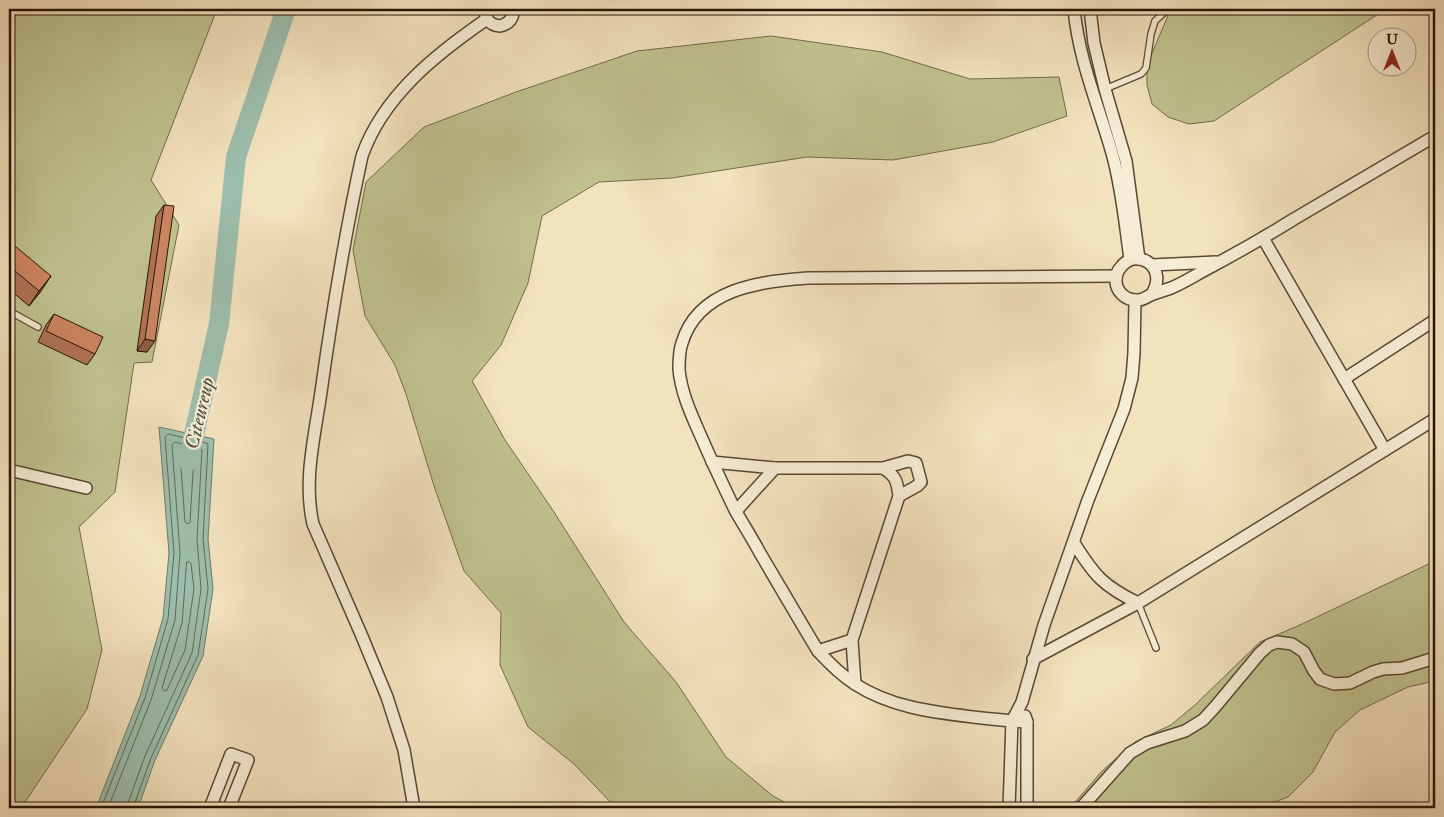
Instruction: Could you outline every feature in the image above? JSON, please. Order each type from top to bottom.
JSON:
[{"type":"street","points":[[414,808],[404,750],[387,697],[313,524],[309,506],[308,482],[345,241],[366,143],[382,116],[421,70],[487,14],[495,26],[505,25],[512,18],[513,9]]},
{"type":"street","points":[[1074,9],[1076,28],[1089,85],[1116,168],[1135,259]]},
{"type":"street","points":[[1090,9],[1094,44],[1126,161],[1135,259]]},
{"type":"street","points":[[1151,295],[1156,288],[1158,280],[1152,265],[1146,261],[1135,259],[1124,263],[1116,276],[1116,285],[1127,298],[1144,299],[1172,288],[1263,238],[1435,136]]},
{"type":"street","points":[[1263,238],[1385,450]]},
{"type":"street","points":[[1152,265],[1220,262]]},
{"type":"street","points":[[1027,722],[936,713],[880,698],[855,684],[830,664],[818,651],[736,511],[689,408],[679,369],[679,356],[682,342],[690,324],[700,311],[716,300],[753,284],[808,278],[1116,276]]},
{"type":"street","points":[[1009,808],[1012,722],[1022,702],[1033,659],[1088,500],[1124,409],[1132,378],[1136,300]]},
{"type":"street","points":[[1344,380],[1435,320]]},
{"type":"street","points":[[1033,659],[1138,603],[1435,419]]},
{"type":"street","points":[[712,462],[775,468],[883,468],[908,461],[916,463],[921,482],[899,496]]},
{"type":"street","points":[[736,511],[775,468]]},
{"type":"street","points":[[855,684],[852,640],[899,496],[894,476],[883,468]]},
{"type":"street","points":[[9,470],[86,488]]},
{"type":"street","points":[[1074,543],[1089,568],[1099,578],[1122,595],[1138,603]]},
{"type":"street","points":[[818,651],[852,640]]},
{"type":"street","points":[[1081,808],[1130,753],[1148,743],[1185,731],[1203,720],[1260,653],[1276,642],[1292,644],[1304,652],[1320,679],[1334,684],[1350,683],[1383,669],[1402,668],[1435,658]]},
{"type":"street","points":[[1022,702],[1027,722],[1027,808]]},
{"type":"street","points":[[210,808],[231,754],[248,760],[229,808]]},
{"type":"lane","points":[[1105,89],[1141,74],[1146,68],[1155,21],[1168,9]]},
{"type":"lane","points":[[9,311],[38,327]]},
{"type":"lane","points":[[1138,603],[1156,648]]},
{"type":"green space","points":[[9,9],[217,9],[151,180],[179,225],[152,362],[134,363],[115,492],[79,527],[102,650],[87,709],[21,808],[9,808]]},
{"type":"green space","points":[[1172,9],[1386,9],[1214,121],[1189,124],[1168,117],[1152,104],[1147,85],[1147,65]]},
{"type":"green space","points":[[771,36],[882,52],[970,79],[1059,77],[1067,116],[993,142],[893,160],[807,157],[672,178],[599,182],[542,216],[528,283],[501,345],[472,381],[505,440],[552,509],[624,622],[676,682],[726,757],[773,796],[795,808],[616,808],[574,764],[528,727],[500,665],[501,613],[464,571],[395,365],[365,316],[353,250],[366,182],[424,127],[516,92],[637,51]]},
{"type":"green space","points":[[1435,561],[1435,681],[1408,687],[1360,710],[1335,732],[1313,772],[1288,797],[1259,808],[1070,808],[1102,771],[1135,742],[1171,725],[1196,704],[1260,642]]},
{"type":"water","points":[[159,427],[214,439],[208,539],[213,589],[203,656],[155,760],[138,808],[96,808],[140,696],[163,618],[169,553]]},
{"type":"building","points":[[164,205],[174,206],[155,341],[145,339]]},
{"type":"building","points":[[9,241],[51,276],[39,291],[9,266]]},
{"type":"building","points":[[54,314],[103,337],[95,354],[46,331]]},
{"type":"waterway","name":"Citeureup","points":[[188,461],[219,324],[236,157],[286,9]]}]
